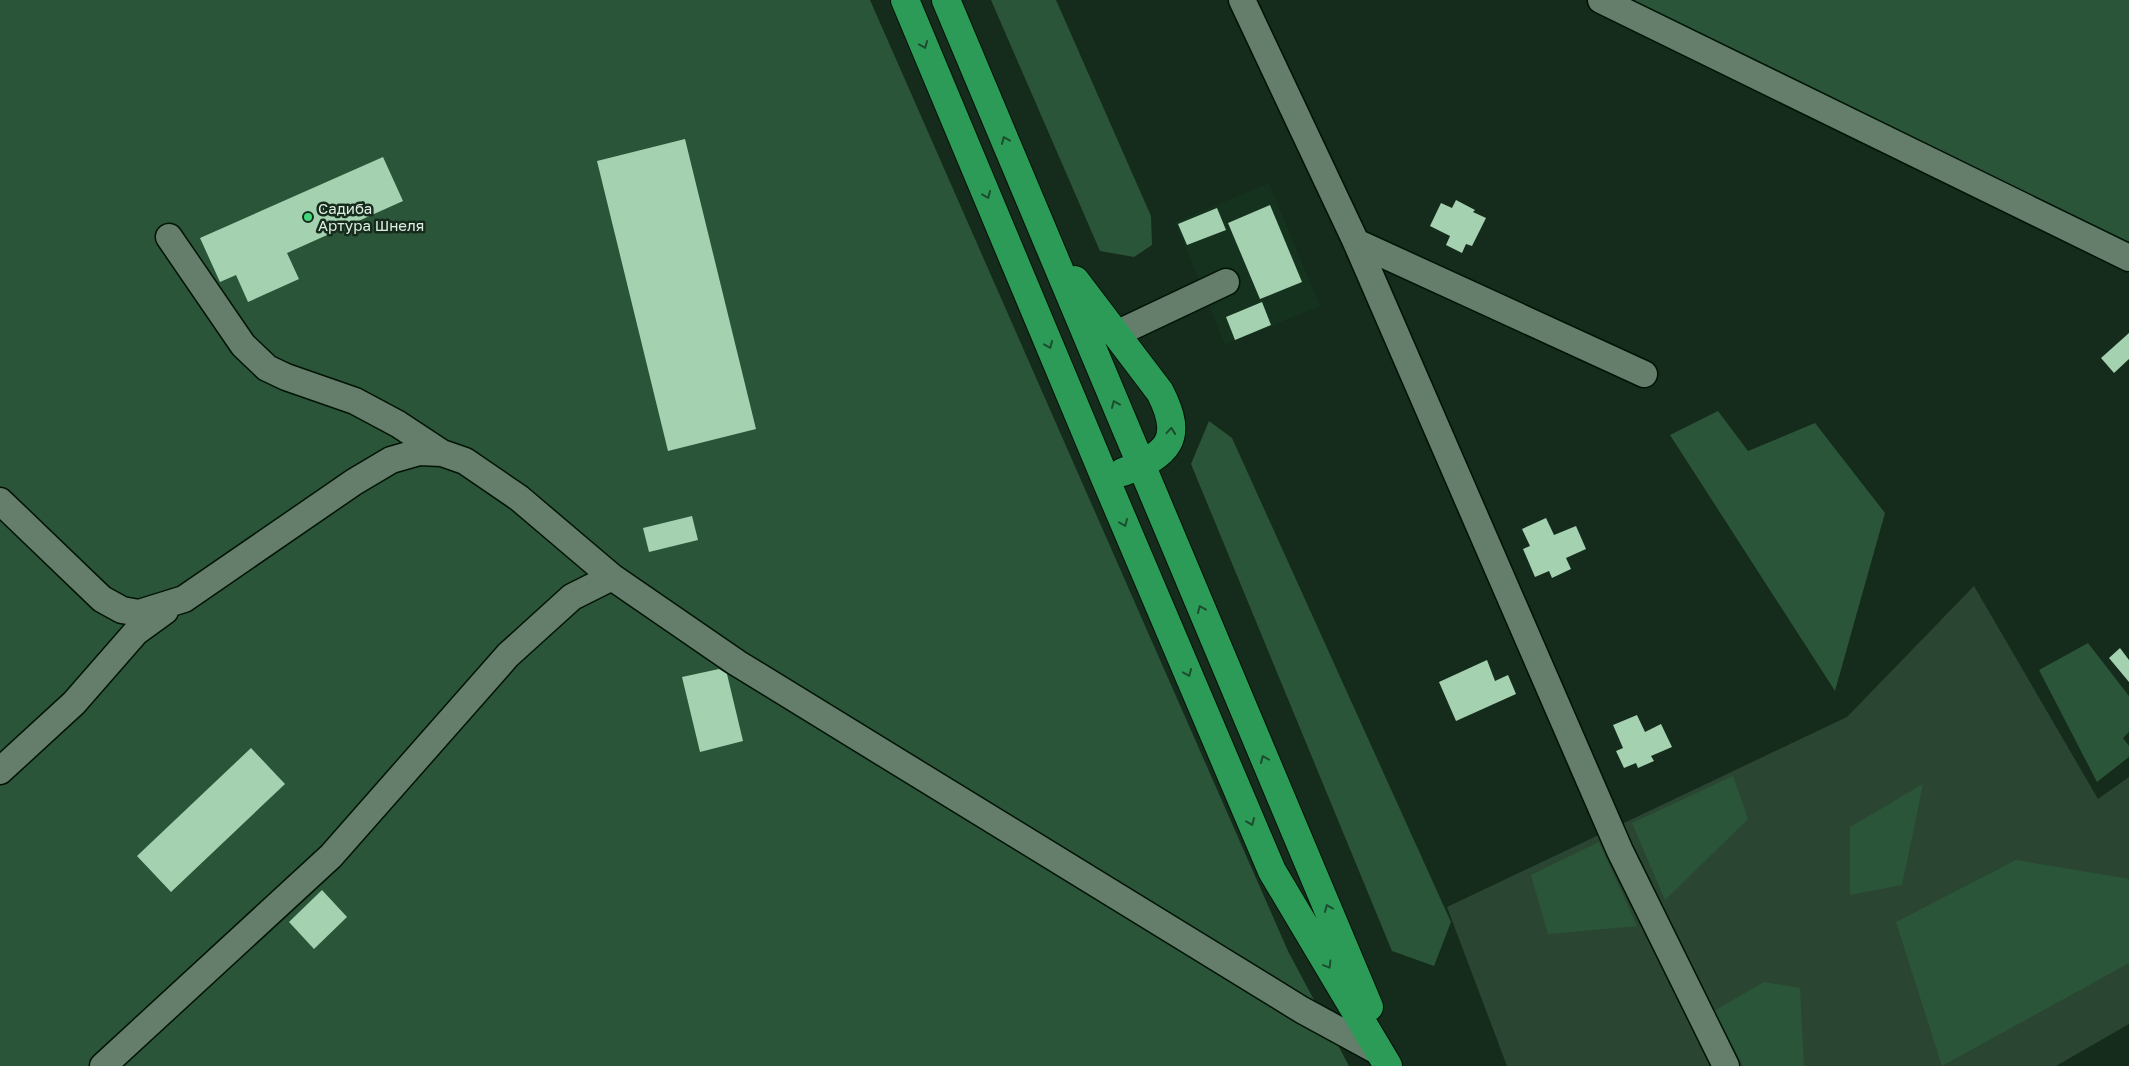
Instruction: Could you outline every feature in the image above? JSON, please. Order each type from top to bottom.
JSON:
[{"type":"highway","points":[[906,0],[1105,478],[1272,872],[1388,1062]]},
{"type":"highway","points":[[946,0],[1388,1062]]},
{"type":"highway","points":[[1051,249],[1160,392],[1169,410],[1172,426],[1171,439],[1160,453],[1140,465],[1105,478]]},
{"type":"street","points":[[1242,0],[1356,242],[1620,851],[1726,1066]]},
{"type":"street","points":[[1601,0],[2129,258]]},
{"type":"street","points":[[169,237],[244,345],[267,368],[286,377],[355,401],[398,424],[442,453],[465,462],[519,498],[612,577],[737,662],[1388,1062]]},
{"type":"street","points":[[1356,242],[1644,374]]},
{"type":"street","points":[[1116,334],[1226,282]]},
{"type":"street","points":[[0,771],[74,702],[136,632],[346,487],[391,460],[419,452],[442,453]]},
{"type":"street","points":[[0,500],[102,599],[122,610],[139,614],[184,599]]},
{"type":"street","points":[[103,1066],[331,856],[508,656],[572,597],[612,577]]},
{"type":"shaded area","points":[[0,0],[870,0],[1288,951],[1349,1066],[0,1066]]},
{"type":"shaded area","points":[[991,0],[1056,0],[1151,216],[1152,245],[1134,257],[1100,251]]},
{"type":"shaded area","points":[[1612,0],[2129,0],[2129,253]]},
{"type":"shaded area","points":[[1269,183],[1320,306],[1225,345],[1175,222]]},
{"type":"shaded area","points":[[1718,411],[1748,451],[1815,423],[1885,513],[1835,691],[1670,435]]},
{"type":"shaded area","points":[[1209,421],[1232,438],[1451,922],[1434,966],[1392,951],[1191,464]]},
{"type":"shaded area","points":[[1974,586],[2098,799],[2129,777],[2129,1024],[2056,1066],[1507,1066],[1447,907],[1847,717]]},
{"type":"shaded area","points":[[2088,643],[2129,696],[2129,732],[2123,738],[2129,746],[2129,757],[2097,782],[2039,670]]},
{"type":"shaded area","points":[[1733,776],[1748,819],[1665,900],[1632,823]]},
{"type":"shaded area","points":[[1923,784],[1902,885],[1850,895],[1850,827]]},
{"type":"shaded area","points":[[1599,842],[1637,926],[1548,934],[1531,875]]},
{"type":"shaded area","points":[[2016,860],[2129,879],[2129,963],[1942,1066],[1896,922]]},
{"type":"shaded area","points":[[1764,982],[1800,988],[1804,1066],[1743,1066],[1714,1011]]},
{"type":"building","points":[[685,139],[756,429],[668,451],[597,161]]},
{"type":"building","name":"Садиба Артура Шнеля","points":[[383,157],[403,201],[287,253],[299,279],[248,302],[236,275],[220,282],[200,238]]},
{"type":"building","points":[[1456,200],[1475,210],[1473,212],[1486,218],[1472,246],[1466,244],[1462,253],[1446,245],[1450,236],[1430,226],[1441,203],[1452,208]]},
{"type":"building","points":[[1270,205],[1302,282],[1260,299],[1228,223]]},
{"type":"building","points":[[1217,208],[1226,230],[1187,245],[1178,224]]},
{"type":"building","points":[[1262,302],[1271,325],[1235,340],[1226,317]]},
{"type":"building","points":[[2129,333],[2129,359],[2114,373],[2101,358]]},
{"type":"building","points":[[692,516],[698,540],[649,552],[643,528]]},
{"type":"building","points":[[1546,518],[1554,535],[1576,526],[1586,549],[1566,558],[1571,569],[1552,578],[1549,571],[1535,577],[1523,549],[1530,546],[1522,529]]},
{"type":"building","points":[[2120,648],[2129,660],[2129,682],[2109,658]]},
{"type":"building","points":[[1487,660],[1495,681],[1508,675],[1516,694],[1456,721],[1439,682]]},
{"type":"building","points":[[719,669],[727,674],[743,741],[700,752],[682,677]]},
{"type":"building","points":[[1637,715],[1645,732],[1661,724],[1672,747],[1651,756],[1654,761],[1638,768],[1636,763],[1624,768],[1616,751],[1623,748],[1613,725]]},
{"type":"building","points":[[251,748],[285,784],[171,892],[137,856]]},
{"type":"building","points":[[322,890],[347,917],[314,949],[289,922]]},
{"type":"place","name":"Садиба Артура Шнеля","points":[[308,217]]}]
